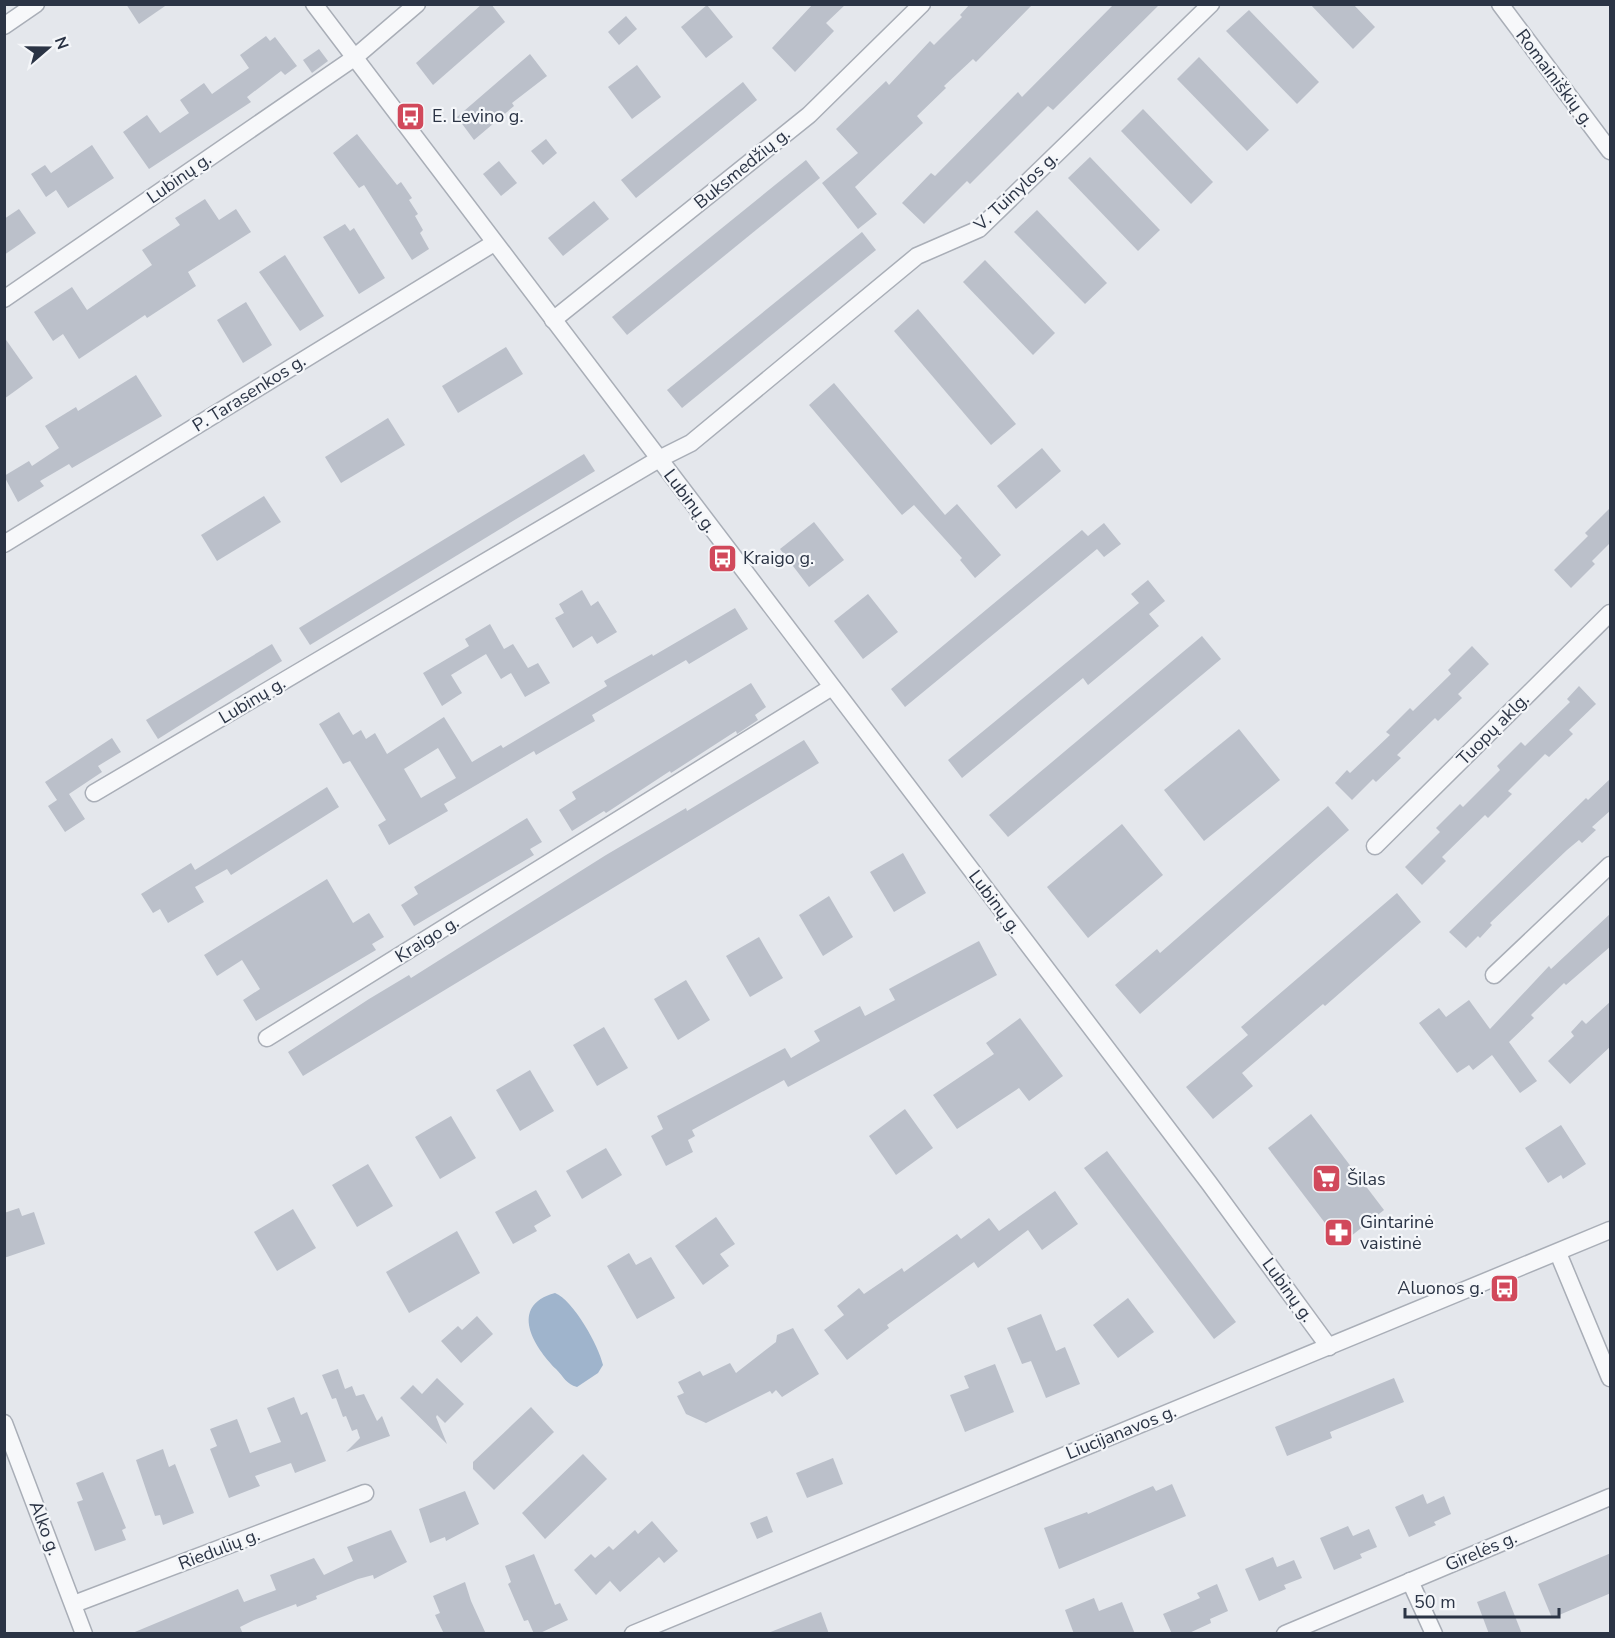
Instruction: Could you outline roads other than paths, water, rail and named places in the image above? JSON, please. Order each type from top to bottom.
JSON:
[{"type":"street","points":[[4,26],[36,4]]},
{"type":"street","name":"Lubinų g.","points":[[314,4],[1209,1182],[1329,1347]]},
{"type":"street","points":[[354,58],[417,4]]},
{"type":"street","name":"Buksmedžių g.","points":[[553,320],[809,114],[922,4]]},
{"type":"street","name":"V. Tuinylos g.","points":[[658,459],[691,442],[917,256],[979,229],[1211,4]]},
{"type":"street","name":"Romainiškių g.","points":[[1500,4],[1609,146]]},
{"type":"street","name":"Lubinų g.","points":[[4,299],[354,58]]},
{"type":"street","name":"P. Tarasenkos g.","points":[[4,544],[494,243]]},
{"type":"street","name":"Lubinų g.","points":[[94,793],[658,459]]},
{"type":"street","name":"Tuopų aklg.","points":[[1376,846],[1611,613]]},
{"type":"street","name":"Kraigo g.","points":[[267,1038],[832,687]]},
{"type":"street","points":[[1494,975],[1611,866]]},
{"type":"street","name":"Liucijanavos g.","points":[[633,1634],[651,1630],[1611,1230]]},
{"type":"street","points":[[1558,1253],[1611,1378]]},
{"type":"street","name":"Alko g.","points":[[4,1423],[84,1634]]},
{"type":"street","name":"Riedulių g.","points":[[74,1604],[365,1493]]},
{"type":"street","name":"Girelės g.","points":[[1285,1634],[1611,1497]]},
{"type":"street","points":[[1410,1581],[1434,1634]]},
{"type":"water","points":[[555,1293],[570,1305],[584,1324],[603,1365],[598,1373],[577,1387],[568,1382],[540,1350],[530,1328],[529,1317],[532,1307],[541,1299]]},
{"type":"place","name":"E. Levino g.","points":[[411,116]]},
{"type":"place","name":"Kraigo g.","points":[[722,558]]},
{"type":"place","name":"Šilas","points":[[1326,1179]]},
{"type":"place","name":"Gintarinė vaistinė","points":[[1339,1232]]},
{"type":"place","name":"Aluonos g.","points":[[1505,1288]]}]
